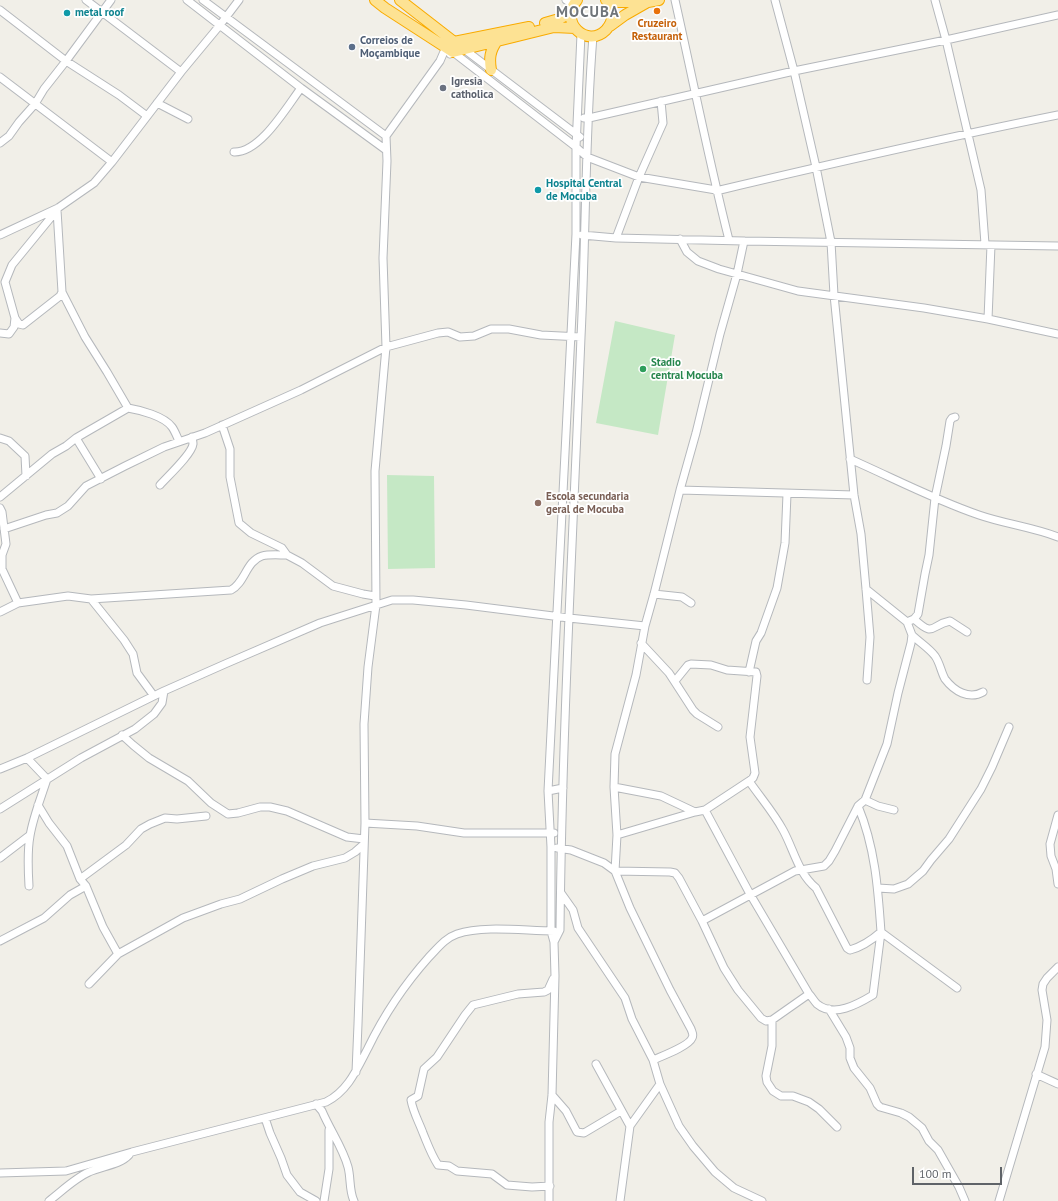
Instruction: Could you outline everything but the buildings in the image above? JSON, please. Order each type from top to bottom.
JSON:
[{"type":"highway","points":[[375,0],[451,47],[464,49],[554,28],[578,31],[593,36],[603,33],[625,15],[648,2]]},
{"type":"highway","points":[[400,0],[451,47]]},
{"type":"highway","points":[[607,1],[648,2],[659,0]]},
{"type":"highway","points":[[607,1],[612,10],[613,18],[610,26]]},
{"type":"highway","points":[[451,47],[551,22],[572,4]]},
{"type":"highway","points":[[572,4],[572,24],[578,31]]},
{"type":"highway","points":[[491,70],[489,59],[490,53],[498,41]]},
{"type":"street","points":[[86,0],[181,72]]},
{"type":"street","points":[[0,143],[9,136],[35,104],[44,89],[112,0]]},
{"type":"street","points":[[188,0],[301,88],[386,150]]},
{"type":"street","points":[[202,0],[386,136]]},
{"type":"street","points":[[0,235],[57,209],[94,183],[239,0]]},
{"type":"street","points":[[675,0],[716,191],[729,240]]},
{"type":"street","points":[[775,0],[794,71],[816,167],[831,242],[834,295],[850,459],[854,495],[861,534],[870,637],[867,680]]},
{"type":"street","points":[[936,0],[981,190],[988,245],[988,319]]},
{"type":"street","points":[[0,10],[66,62],[119,95],[147,116]]},
{"type":"street","points":[[578,118],[589,118],[794,71],[946,40],[1058,15]]},
{"type":"street","points":[[549,1201],[549,1122],[552,1095],[555,976],[554,942],[551,931],[551,847],[548,791],[576,234],[578,31]]},
{"type":"street","points":[[554,942],[560,930],[561,833],[568,618],[582,337],[587,157],[593,36]]},
{"type":"street","points":[[356,1072],[365,823],[364,724],[368,667],[376,605],[375,471],[386,347],[383,258],[387,161],[386,136],[440,60],[451,47],[587,157],[640,177],[716,191],[968,133],[1058,116]]},
{"type":"street","points":[[464,49],[588,142]]},
{"type":"street","points":[[0,77],[112,162]]},
{"type":"street","points":[[234,152],[245,151],[263,138],[301,88]]},
{"type":"street","points":[[616,238],[663,123],[661,101]]},
{"type":"street","points":[[157,103],[188,119]]},
{"type":"street","points":[[57,209],[62,292],[85,337],[128,408]]},
{"type":"street","points":[[57,209],[12,265],[5,282],[15,318],[19,324],[23,325],[60,296],[62,292]]},
{"type":"street","points":[[576,234],[616,238],[1058,246]]},
{"type":"street","points":[[680,239],[687,252],[698,261],[737,274],[798,291],[834,295],[988,319],[1058,334]]},
{"type":"street","points":[[653,1060],[687,1044],[692,1039],[693,1034],[634,915],[615,871],[617,835],[614,787],[615,754],[636,675],[645,626],[696,433],[720,334],[737,274],[744,241]]},
{"type":"street","points":[[0,333],[9,334],[14,327],[15,318]]},
{"type":"street","points":[[4,529],[46,515],[57,513],[63,510],[86,486],[140,458],[179,441],[192,438],[222,426],[301,390],[386,347],[438,333],[448,332],[460,337],[474,336],[491,329],[509,329],[541,335],[582,337]]},
{"type":"street","points":[[0,496],[52,454],[76,438],[128,408],[142,411],[167,422],[172,427],[179,441]]},
{"type":"street","points":[[907,622],[914,619],[918,614],[924,574],[929,555],[935,498],[950,421],[955,417]]},
{"type":"street","points":[[222,426],[230,449],[230,477],[239,523],[251,533],[282,548],[287,555],[302,563],[333,586],[375,596]]},
{"type":"street","points":[[0,438],[9,441],[25,456],[26,476]]},
{"type":"street","points":[[76,438],[101,479]]},
{"type":"street","points":[[160,485],[179,466],[192,447],[192,438]]},
{"type":"street","points":[[565,453],[576,454]]},
{"type":"street","points":[[850,459],[935,498],[978,515],[1002,523],[1044,532],[1058,537]]},
{"type":"street","points":[[680,490],[854,495]]},
{"type":"street","points":[[749,672],[756,641],[761,633],[777,588],[785,543],[787,494]]},
{"type":"street","points":[[0,508],[6,544],[2,555],[2,569],[18,603]]},
{"type":"street","points":[[0,612],[18,603],[68,596],[91,598],[231,590],[235,588],[254,561],[262,556],[287,555]]},
{"type":"street","points":[[866,589],[907,622],[912,635],[935,656],[946,679],[954,687],[965,695],[977,695],[982,692]]},
{"type":"street","points":[[654,594],[682,597],[691,603]]},
{"type":"street","points":[[91,598],[124,640],[133,654],[137,673],[154,696]]},
{"type":"street","points":[[0,769],[27,758],[164,691],[320,623],[392,600],[413,600],[466,605],[645,626]]},
{"type":"street","points":[[914,619],[924,628],[930,630],[950,621],[967,632]]},
{"type":"street","points":[[702,921],[795,871],[824,866],[829,861],[858,806],[865,800],[887,744],[912,635]]},
{"type":"street","points":[[642,643],[675,681],[693,710],[718,727]]},
{"type":"street","points":[[617,835],[705,810],[749,781],[753,778],[755,773],[750,737],[758,682],[756,672],[727,670],[711,665],[691,664],[688,665],[675,681]]},
{"type":"street","points":[[0,810],[47,779],[135,728],[154,714],[162,703],[164,691]]},
{"type":"street","points":[[878,888],[894,889],[912,881],[923,871],[949,840],[981,789],[1009,727]]},
{"type":"street","points":[[122,735],[149,758],[188,781],[211,803],[228,814],[260,807],[270,807],[287,812],[347,837],[364,842]]},
{"type":"street","points":[[27,758],[47,779]]},
{"type":"street","points":[[29,886],[28,848],[30,835],[47,779]]},
{"type":"street","points":[[749,781],[782,828],[801,870],[811,884],[816,888],[847,948],[850,950],[855,949],[881,932]]},
{"type":"street","points":[[614,787],[661,796],[695,812]]},
{"type":"street","points":[[548,791],[563,788]]},
{"type":"street","points":[[865,800],[878,806],[894,810]]},
{"type":"street","points":[[38,805],[49,823],[67,846],[80,879],[86,886],[103,927],[118,954]]},
{"type":"street","points":[[705,810],[750,894],[809,994],[817,1004],[829,1009],[842,1009],[856,1006],[873,995],[881,932],[876,866],[864,820],[858,806]]},
{"type":"street","points":[[1058,815],[1050,844],[1051,856],[1056,869],[1058,884]]},
{"type":"street","points":[[80,879],[126,846],[141,829],[150,824],[165,818],[177,819],[206,816]]},
{"type":"street","points":[[365,823],[417,826],[464,833],[561,833]]},
{"type":"street","points":[[0,858],[30,835]]},
{"type":"street","points":[[89,984],[118,954],[183,918],[221,904],[240,899],[313,866],[346,858],[355,852],[364,842]]},
{"type":"street","points":[[551,847],[571,850],[604,863],[615,871],[675,873],[702,921],[724,968],[738,990],[761,1018],[766,1021],[772,1020],[809,994]]},
{"type":"street","points":[[0,941],[44,918],[70,895],[86,886]]},
{"type":"street","points":[[560,892],[573,910],[578,928],[624,998],[632,1019],[653,1060],[660,1084],[679,1126],[693,1146],[715,1172],[734,1188],[762,1201]]},
{"type":"street","points":[[0,1173],[66,1171],[132,1152],[326,1102],[344,1090],[356,1072],[391,1005],[442,942],[456,934],[492,929],[560,930]]},
{"type":"street","points":[[881,932],[957,988]]},
{"type":"street","points":[[999,1201],[1045,1047],[1047,1020],[1042,990],[1047,978],[1058,967]]},
{"type":"street","points":[[550,1186],[532,1187],[507,1185],[492,1174],[458,1172],[449,1166],[438,1165],[430,1153],[413,1110],[411,1100],[418,1096],[424,1069],[437,1057],[473,1005],[518,994],[544,992],[548,990],[555,976]]},
{"type":"street","points":[[829,1009],[846,1038],[850,1048],[850,1058],[854,1068],[870,1088],[877,1104],[880,1107],[909,1117],[922,1128],[929,1141],[938,1150],[966,1201]]},
{"type":"street","points":[[772,1020],[772,1046],[766,1076],[767,1082],[774,1091],[781,1096],[793,1096],[809,1102],[819,1109],[837,1128]]},
{"type":"street","points":[[596,1064],[630,1126]]},
{"type":"street","points":[[1036,1074],[1058,1084]]},
{"type":"street","points":[[620,1201],[630,1126],[660,1084]]},
{"type":"street","points":[[552,1095],[566,1111],[577,1132],[580,1133],[584,1133],[621,1111]]},
{"type":"street","points":[[316,1104],[322,1111],[348,1167],[352,1197],[354,1201]]},
{"type":"street","points":[[265,1118],[287,1175],[300,1192],[316,1201]]},
{"type":"street","points":[[324,1201],[329,1169],[329,1127]]},
{"type":"street","points":[[49,1201],[88,1172],[127,1158],[132,1152]]},
{"type":"green space","points":[[615,321],[675,335],[658,435],[596,423]]},
{"type":"green space","points":[[387,475],[434,476],[435,568],[388,569]]},
{"type":"place","name":"Cruzeiro Restaurant","points":[[657,11]]},
{"type":"place","name":"metal roof","points":[[67,13]]},
{"type":"place","name":"Correios de Moçambique","points":[[352,47]]},
{"type":"place","name":"Igresia catholica","points":[[443,88]]},
{"type":"place","name":"Hospital Central de Mocuba","points":[[538,190]]},
{"type":"place","name":"Stadio central Mocuba","points":[[643,369]]},
{"type":"place","name":"Escola secundaria geral de Mocuba","points":[[538,503]]},
{"type":"district","name":"MOCUBA","points":[[588,13]]}]
